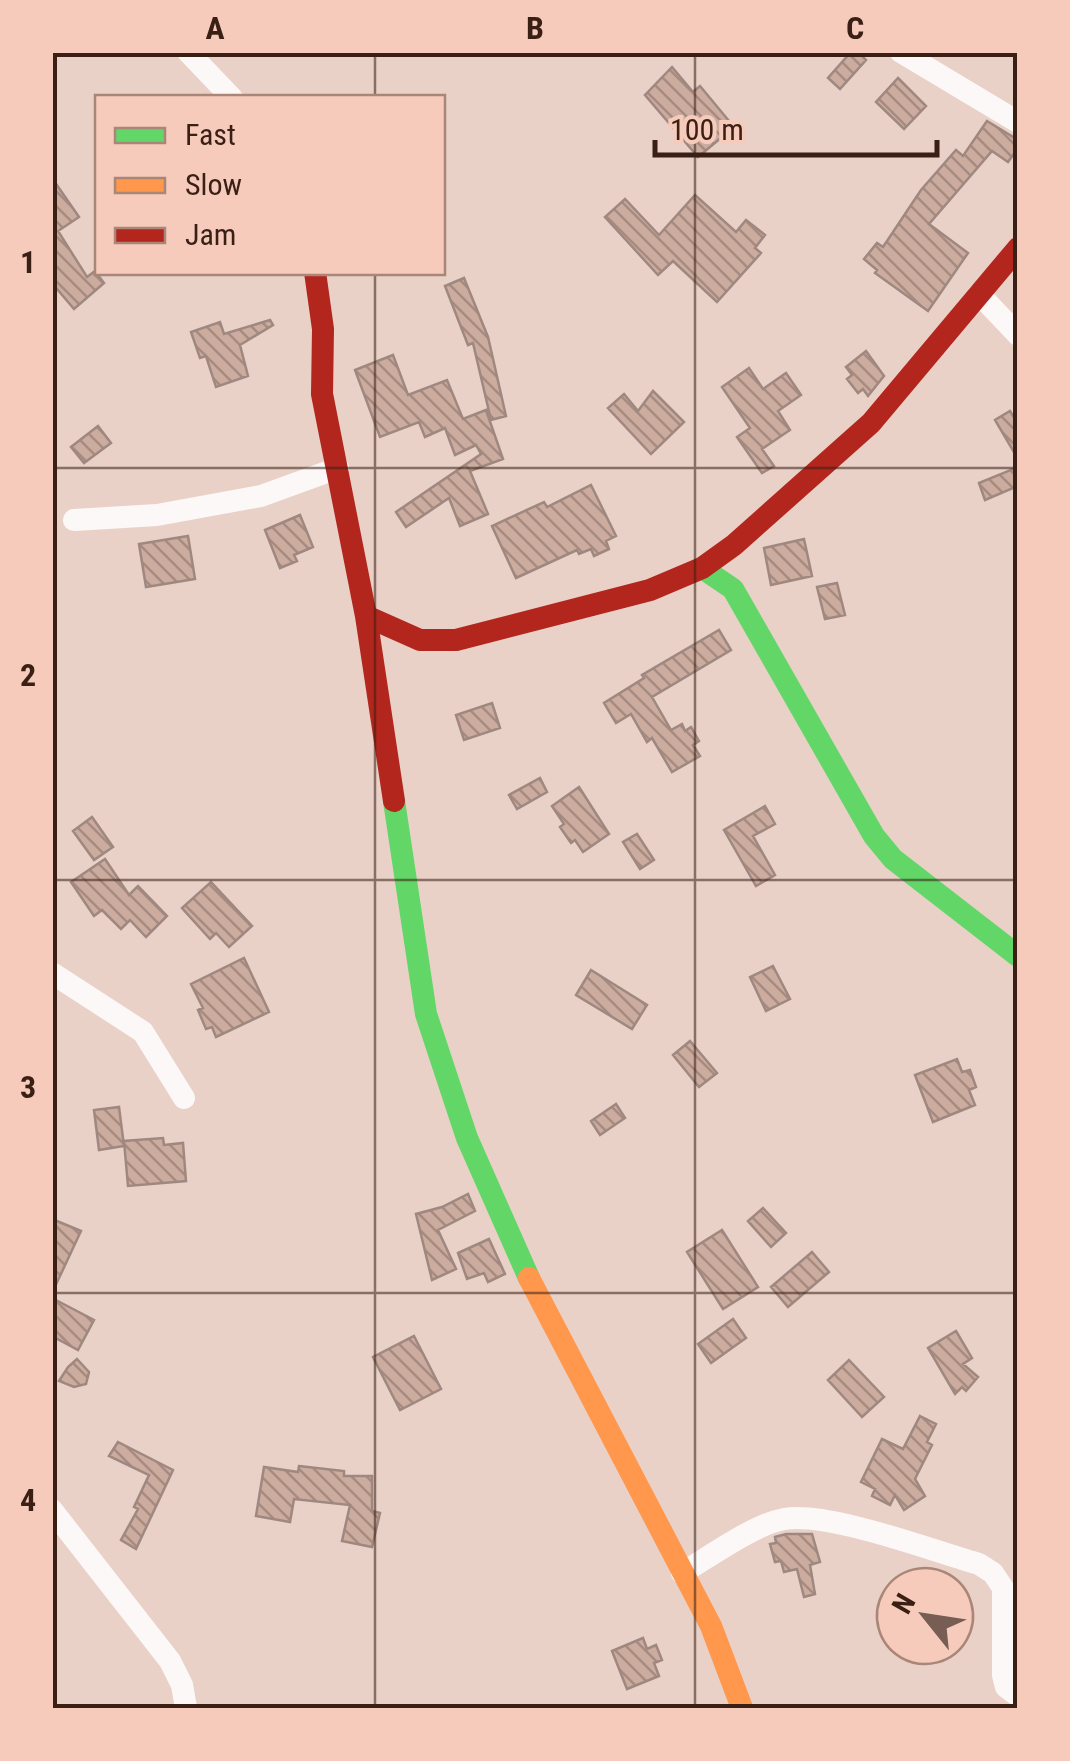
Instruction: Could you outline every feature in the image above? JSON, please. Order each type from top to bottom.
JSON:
[{"type":"street","points":[[188,52],[229,95]]},
{"type":"street","points":[[901,52],[938,60],[1018,122]]},
{"type":"street","points":[[366,616],[420,640],[456,640],[650,590],[702,568],[734,545],[871,423],[1018,248]]},
{"type":"street","points":[[315,275],[323,328],[322,394],[366,616],[426,1014],[450,1096],[545,1311],[711,1628],[742,1708]]},
{"type":"street","points":[[979,294],[1018,335]]},
{"type":"street","points":[[74,520],[158,515],[261,496],[338,468]]},
{"type":"street","points":[[733,589],[734,545]]},
{"type":"street","points":[[702,568],[733,589],[874,836],[894,860],[1018,956]]},
{"type":"street","points":[[52,972],[143,1032],[184,1098]]},
{"type":"street","points":[[52,1510],[170,1661],[182,1685],[186,1708]]},
{"type":"street","points":[[682,1573],[780,1519],[802,1517],[835,1522],[979,1564],[993,1573],[1003,1588],[1003,1675],[1006,1687],[1018,1696]]},
{"type":"building","points":[[851,52],[858,52],[866,60],[840,89],[828,78]]},
{"type":"building","points":[[672,67],[693,92],[700,86],[734,127],[698,157],[645,95]]},
{"type":"building","points":[[898,78],[926,106],[904,129],[876,102]]},
{"type":"building","points":[[987,121],[1018,140],[1018,148],[1008,162],[992,151],[929,224],[968,253],[928,311],[875,273],[877,270],[864,259],[877,243],[883,247],[921,190],[956,150],[963,156]]},
{"type":"building","points":[[52,178],[79,217],[58,231],[87,277],[95,271],[104,283],[74,309],[52,283]]},
{"type":"building","points":[[695,195],[736,232],[746,220],[765,235],[755,248],[761,253],[717,302],[673,261],[658,275],[605,217],[625,199],[659,235]]},
{"type":"building","points":[[464,278],[488,337],[506,416],[491,420],[473,343],[468,345],[445,286]]},
{"type":"building","points":[[270,320],[273,325],[240,345],[248,376],[216,387],[206,356],[200,358],[191,332],[220,322],[224,334]]},
{"type":"building","points":[[866,351],[884,376],[868,396],[863,389],[858,393],[847,379],[852,375],[846,367]]},
{"type":"building","points":[[393,355],[408,395],[447,380],[463,419],[486,410],[503,459],[470,471],[488,514],[460,526],[449,498],[406,527],[396,512],[481,454],[476,445],[455,455],[445,428],[425,437],[419,422],[380,437],[355,370]]},
{"type":"building","points":[[749,368],[763,389],[786,373],[801,395],[778,411],[790,430],[762,449],[774,466],[762,473],[737,437],[750,428],[722,387]]},
{"type":"building","points":[[653,391],[684,422],[651,454],[608,408],[624,394],[638,411]]},
{"type":"building","points":[[1010,411],[1018,424],[1018,459],[995,420]]},
{"type":"building","points":[[98,426],[111,443],[84,463],[71,447]]},
{"type":"building","points":[[1018,467],[1018,486],[985,500],[979,483]]},
{"type":"building","points":[[591,485],[616,536],[606,541],[609,549],[594,556],[591,549],[579,554],[577,550],[516,578],[492,526],[544,502],[547,507]]},
{"type":"building","points":[[300,515],[313,547],[294,555],[297,561],[280,568],[265,530]]},
{"type":"building","points":[[188,536],[195,579],[146,587],[139,544]]},
{"type":"building","points":[[804,539],[812,576],[771,585],[764,548]]},
{"type":"building","points":[[837,583],[845,615],[825,619],[817,587]]},
{"type":"building","points":[[719,630],[731,650],[652,697],[671,730],[682,724],[685,731],[691,727],[699,741],[693,745],[700,756],[672,772],[652,738],[647,742],[631,714],[616,723],[604,703],[644,678],[642,675]]},
{"type":"building","points":[[492,703],[500,728],[464,740],[456,715]]},
{"type":"building","points":[[540,778],[547,792],[517,809],[509,795]]},
{"type":"building","points":[[579,787],[609,834],[583,852],[560,827],[564,824],[552,806]]},
{"type":"building","points":[[765,806],[775,824],[753,836],[775,875],[756,886],[724,830]]},
{"type":"building","points":[[92,817],[113,847],[94,860],[73,831]]},
{"type":"building","points":[[637,834],[654,860],[640,869],[623,842]]},
{"type":"building","points":[[105,859],[129,895],[138,886],[167,916],[146,937],[130,920],[121,929],[102,910],[94,916],[71,882]]},
{"type":"building","points":[[211,882],[252,926],[229,947],[216,933],[210,939],[182,908]]},
{"type":"building","points":[[244,958],[269,1012],[216,1037],[212,1027],[206,1029],[198,1010],[203,1008],[191,984]]},
{"type":"building","points":[[773,966],[790,999],[766,1011],[750,977]]},
{"type":"building","points":[[591,970],[647,1005],[632,1029],[576,995]]},
{"type":"building","points":[[690,1041],[717,1073],[699,1087],[673,1055]]},
{"type":"building","points":[[957,1059],[962,1072],[970,1070],[976,1087],[969,1090],[975,1105],[933,1122],[915,1075]]},
{"type":"building","points":[[616,1104],[625,1118],[600,1135],[591,1121]]},
{"type":"building","points":[[119,1107],[124,1146],[99,1150],[94,1110]]},
{"type":"building","points":[[163,1138],[164,1145],[183,1143],[186,1181],[128,1186],[124,1141]]},
{"type":"building","points":[[468,1194],[475,1211],[438,1230],[456,1269],[432,1280],[416,1214]]},
{"type":"building","points":[[763,1208],[786,1233],[771,1247],[748,1221]]},
{"type":"building","points":[[52,1219],[81,1231],[52,1293]]},
{"type":"building","points":[[722,1230],[758,1287],[723,1309],[687,1252]]},
{"type":"building","points":[[489,1239],[505,1274],[488,1282],[484,1273],[467,1279],[458,1253]]},
{"type":"building","points":[[812,1252],[829,1272],[788,1307],[771,1287]]},
{"type":"building","points":[[52,1298],[94,1320],[78,1350],[52,1336]]},
{"type":"building","points":[[733,1319],[746,1338],[711,1363],[698,1344]]},
{"type":"building","points":[[956,1331],[972,1358],[963,1364],[978,1377],[966,1391],[962,1387],[955,1394],[928,1348]]},
{"type":"building","points":[[414,1336],[441,1389],[400,1410],[373,1357]]},
{"type":"building","points":[[77,1359],[89,1372],[86,1384],[74,1387],[59,1381],[68,1367]]},
{"type":"building","points":[[849,1360],[884,1397],[862,1417],[828,1380]]},
{"type":"building","points":[[920,1416],[936,1424],[927,1442],[932,1445],[915,1479],[925,1496],[904,1510],[895,1495],[890,1505],[872,1496],[875,1489],[861,1482],[882,1439],[903,1449]]},
{"type":"building","points":[[118,1442],[173,1470],[136,1549],[121,1540],[138,1509],[134,1507],[149,1475],[109,1456]]},
{"type":"building","points":[[299,1466],[344,1471],[344,1476],[372,1476],[372,1511],[380,1513],[372,1547],[342,1541],[350,1505],[294,1499],[290,1522],[256,1516],[264,1467],[298,1472]]},
{"type":"building","points":[[812,1534],[820,1562],[810,1565],[815,1594],[804,1597],[797,1569],[784,1572],[781,1561],[775,1562],[770,1544],[776,1543],[775,1537]]},
{"type":"building","points":[[643,1638],[647,1649],[656,1645],[662,1660],[654,1663],[659,1676],[627,1689],[612,1651]]},
{"type":"traffic: fast","points":[[702,568],[733,589],[874,836],[893,859],[1018,956]]},
{"type":"traffic: fast","points":[[394,801],[426,1014],[467,1138],[529,1278]]},
{"type":"traffic: slow","points":[[529,1278],[711,1626],[742,1708]]},
{"type":"traffic: jam","points":[[366,616],[420,640],[456,640],[650,590],[702,568],[734,545],[871,423],[1018,248]]},
{"type":"traffic: jam","points":[[315,275],[323,329],[322,394],[366,616],[394,801]]}]
